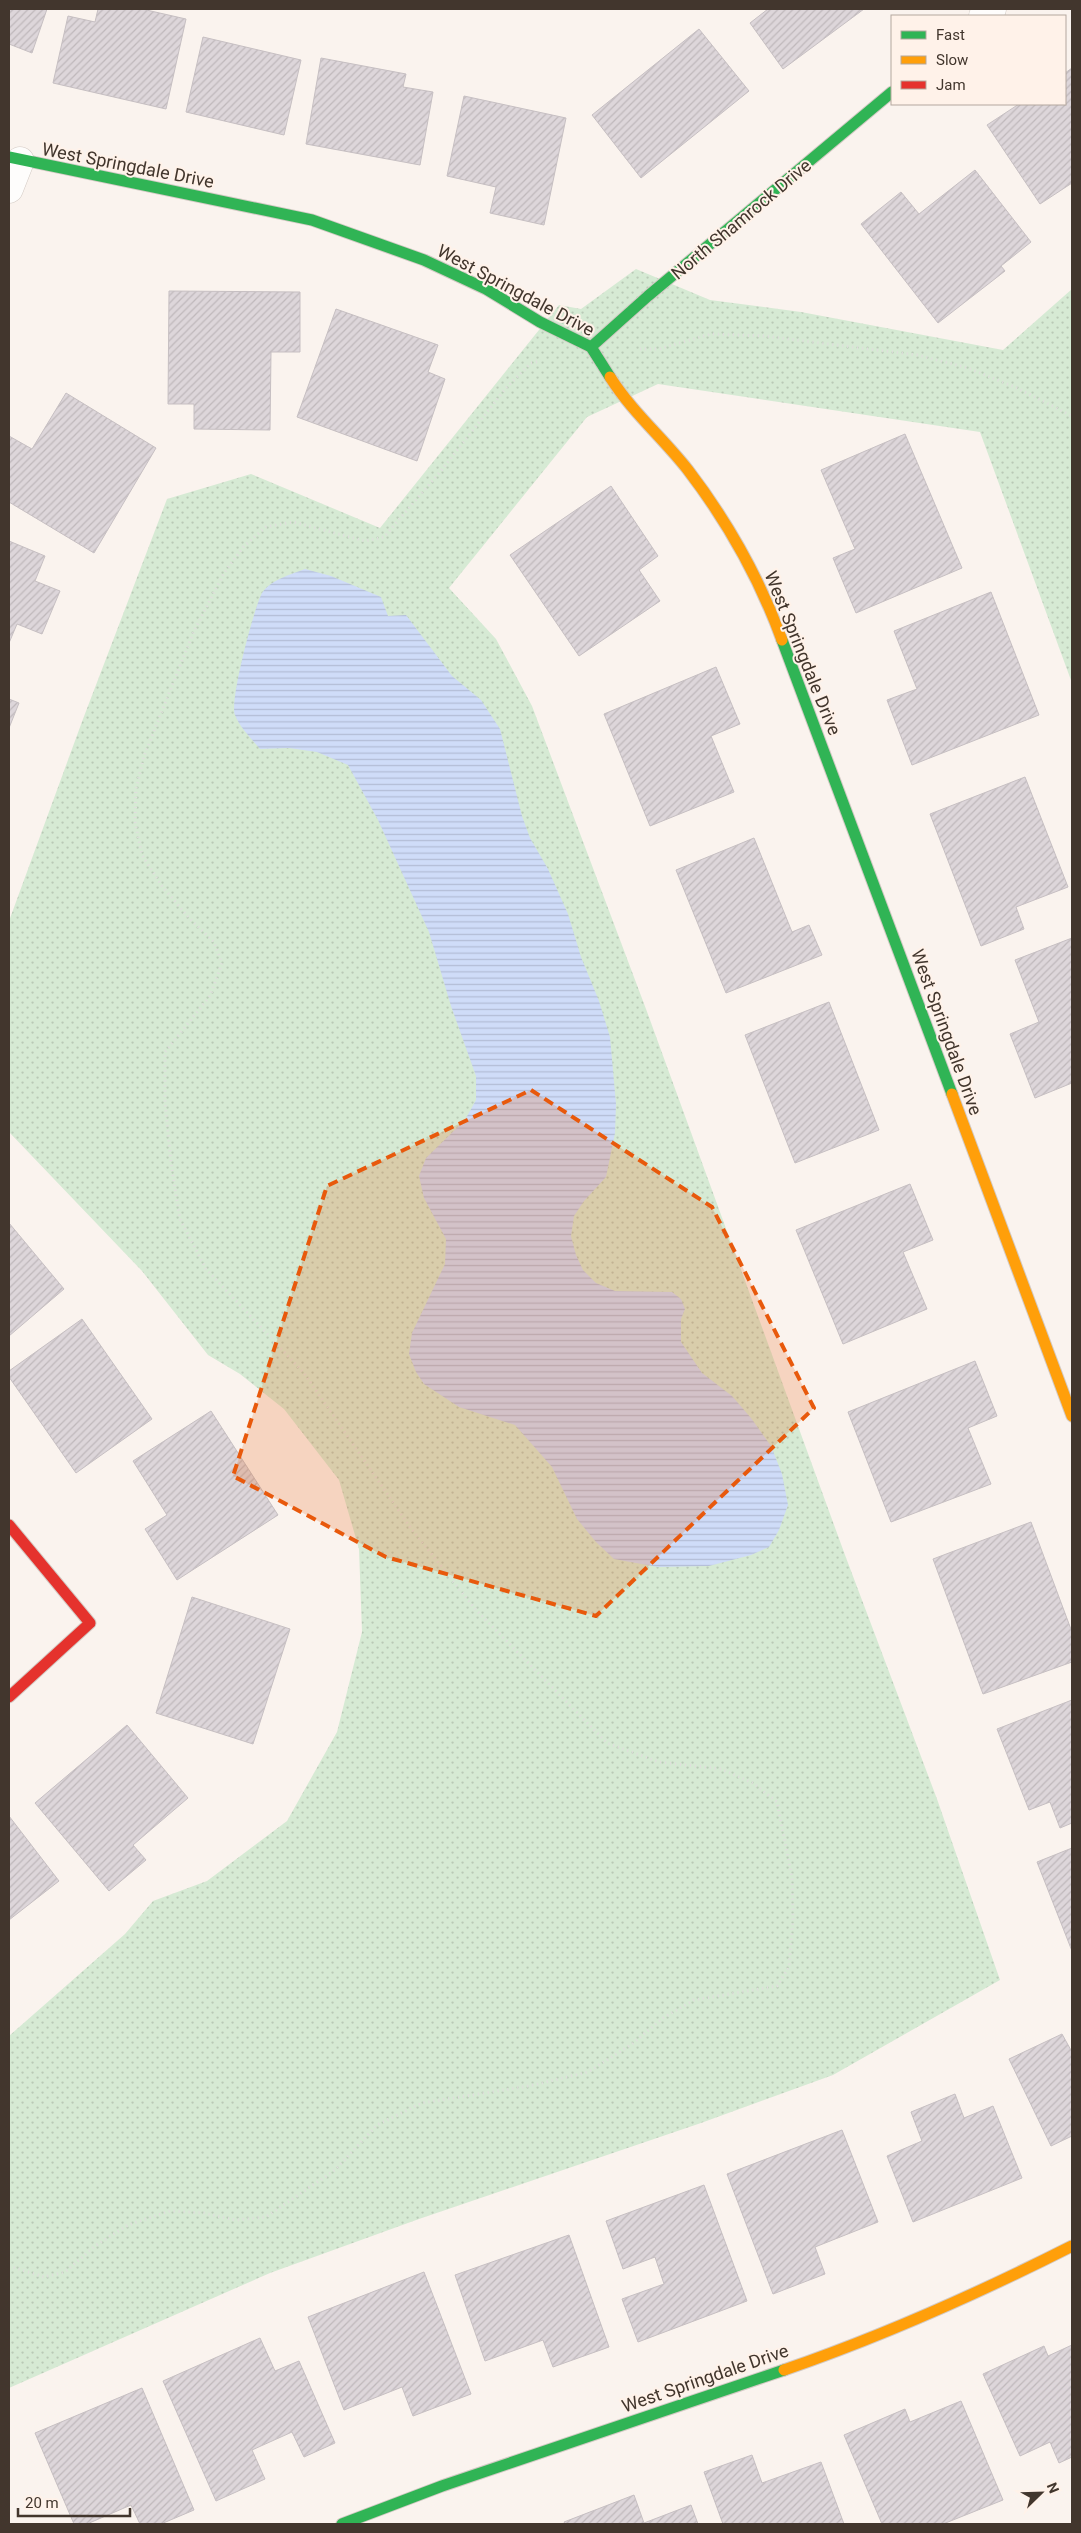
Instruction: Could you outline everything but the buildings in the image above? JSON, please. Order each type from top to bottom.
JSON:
[{"type":"street","name":"North Shamrock Drive","points":[[591,347],[648,296],[891,93]]},
{"type":"street","name":"West Springdale Drive","points":[[14,159],[312,220],[424,260],[486,289],[540,322],[591,347],[625,400],[688,470],[735,539],[779,632],[1072,1416]]},
{"type":"street","points":[[9,189],[14,159]]},
{"type":"street","points":[[9,1525],[90,1623],[9,1697]]},
{"type":"street","name":"West Springdale Drive","points":[[342,2524],[442,2486],[836,2352],[997,2284],[1072,2246]]},
{"type":"path","points":[[9,2266],[44,2277],[64,2272],[95,2246],[128,2225],[170,2211],[204,2213],[235,2220],[266,2217],[335,2170],[377,2125],[422,2103],[530,2086],[588,2072],[632,2044],[663,2018],[694,2000],[777,1986],[790,1967],[793,1920],[792,1877],[777,1802],[753,1783],[721,1769],[659,1762],[607,1743],[476,1610],[410,1527],[304,1373],[206,1269],[180,1219],[171,1163],[165,1102],[165,1052],[210,996],[222,963],[214,942],[167,893],[142,855],[135,822],[136,789],[144,756],[194,631],[224,573],[244,546],[266,527],[294,522],[365,541],[384,537],[440,472],[506,388],[531,363],[591,347],[659,349],[711,334],[764,336],[917,355],[968,368],[1017,388],[1072,416]]},
{"type":"highlighted area","points":[[531,1090],[712,1207],[814,1408],[596,1616],[386,1557],[233,1476],[327,1186]]},
{"type":"green space","points":[[636,269],[710,300],[801,312],[1003,350],[1072,289],[1072,683],[980,432],[658,384],[587,417],[449,588],[496,639],[532,706],[646,1009],[845,1555],[937,1799],[1000,1980],[833,2075],[701,2123],[419,2219],[270,2273],[9,2388],[9,2036],[125,1934],[153,1901],[207,1881],[287,1821],[337,1732],[362,1632],[359,1549],[339,1480],[284,1409],[240,1374],[208,1355],[142,1271],[9,1132],[9,921],[83,719],[167,499],[251,474],[380,528],[559,305],[581,309]]},
{"type":"water","points":[[305,569],[331,576],[381,597],[388,616],[406,615],[452,676],[481,700],[500,729],[522,816],[530,838],[548,869],[568,914],[581,957],[599,1001],[610,1037],[616,1104],[615,1133],[606,1177],[584,1201],[574,1216],[571,1236],[576,1255],[583,1270],[596,1283],[615,1291],[672,1292],[681,1299],[685,1309],[681,1319],[681,1342],[702,1373],[732,1396],[751,1418],[771,1446],[782,1474],[788,1505],[779,1530],[769,1547],[751,1555],[709,1566],[658,1567],[614,1559],[596,1542],[577,1519],[552,1467],[515,1425],[459,1407],[424,1384],[416,1372],[409,1354],[412,1333],[445,1264],[446,1239],[424,1198],[419,1176],[426,1158],[465,1120],[476,1100],[476,1076],[451,1006],[429,932],[378,820],[348,765],[317,752],[289,748],[260,749],[243,729],[235,715],[234,707],[239,675],[248,635],[262,593],[270,584]]},
{"type":"traffic: fast","points":[[591,347],[648,296],[891,93]]},
{"type":"traffic: fast","points":[[9,157],[312,220],[424,260],[486,289],[540,322],[591,347],[610,377]]},
{"type":"traffic: fast","points":[[782,640],[952,1094]]},
{"type":"traffic: fast","points":[[342,2524],[442,2486],[784,2370]]},
{"type":"traffic: slow","points":[[610,377],[628,402],[688,470],[716,510],[753,573],[782,640]]},
{"type":"traffic: slow","points":[[952,1094],[1072,1416]]},
{"type":"traffic: slow","points":[[784,2370],[858,2343],[930,2313],[1072,2246]]},
{"type":"traffic: jam","points":[[9,1525],[90,1623],[9,1697]]}]
